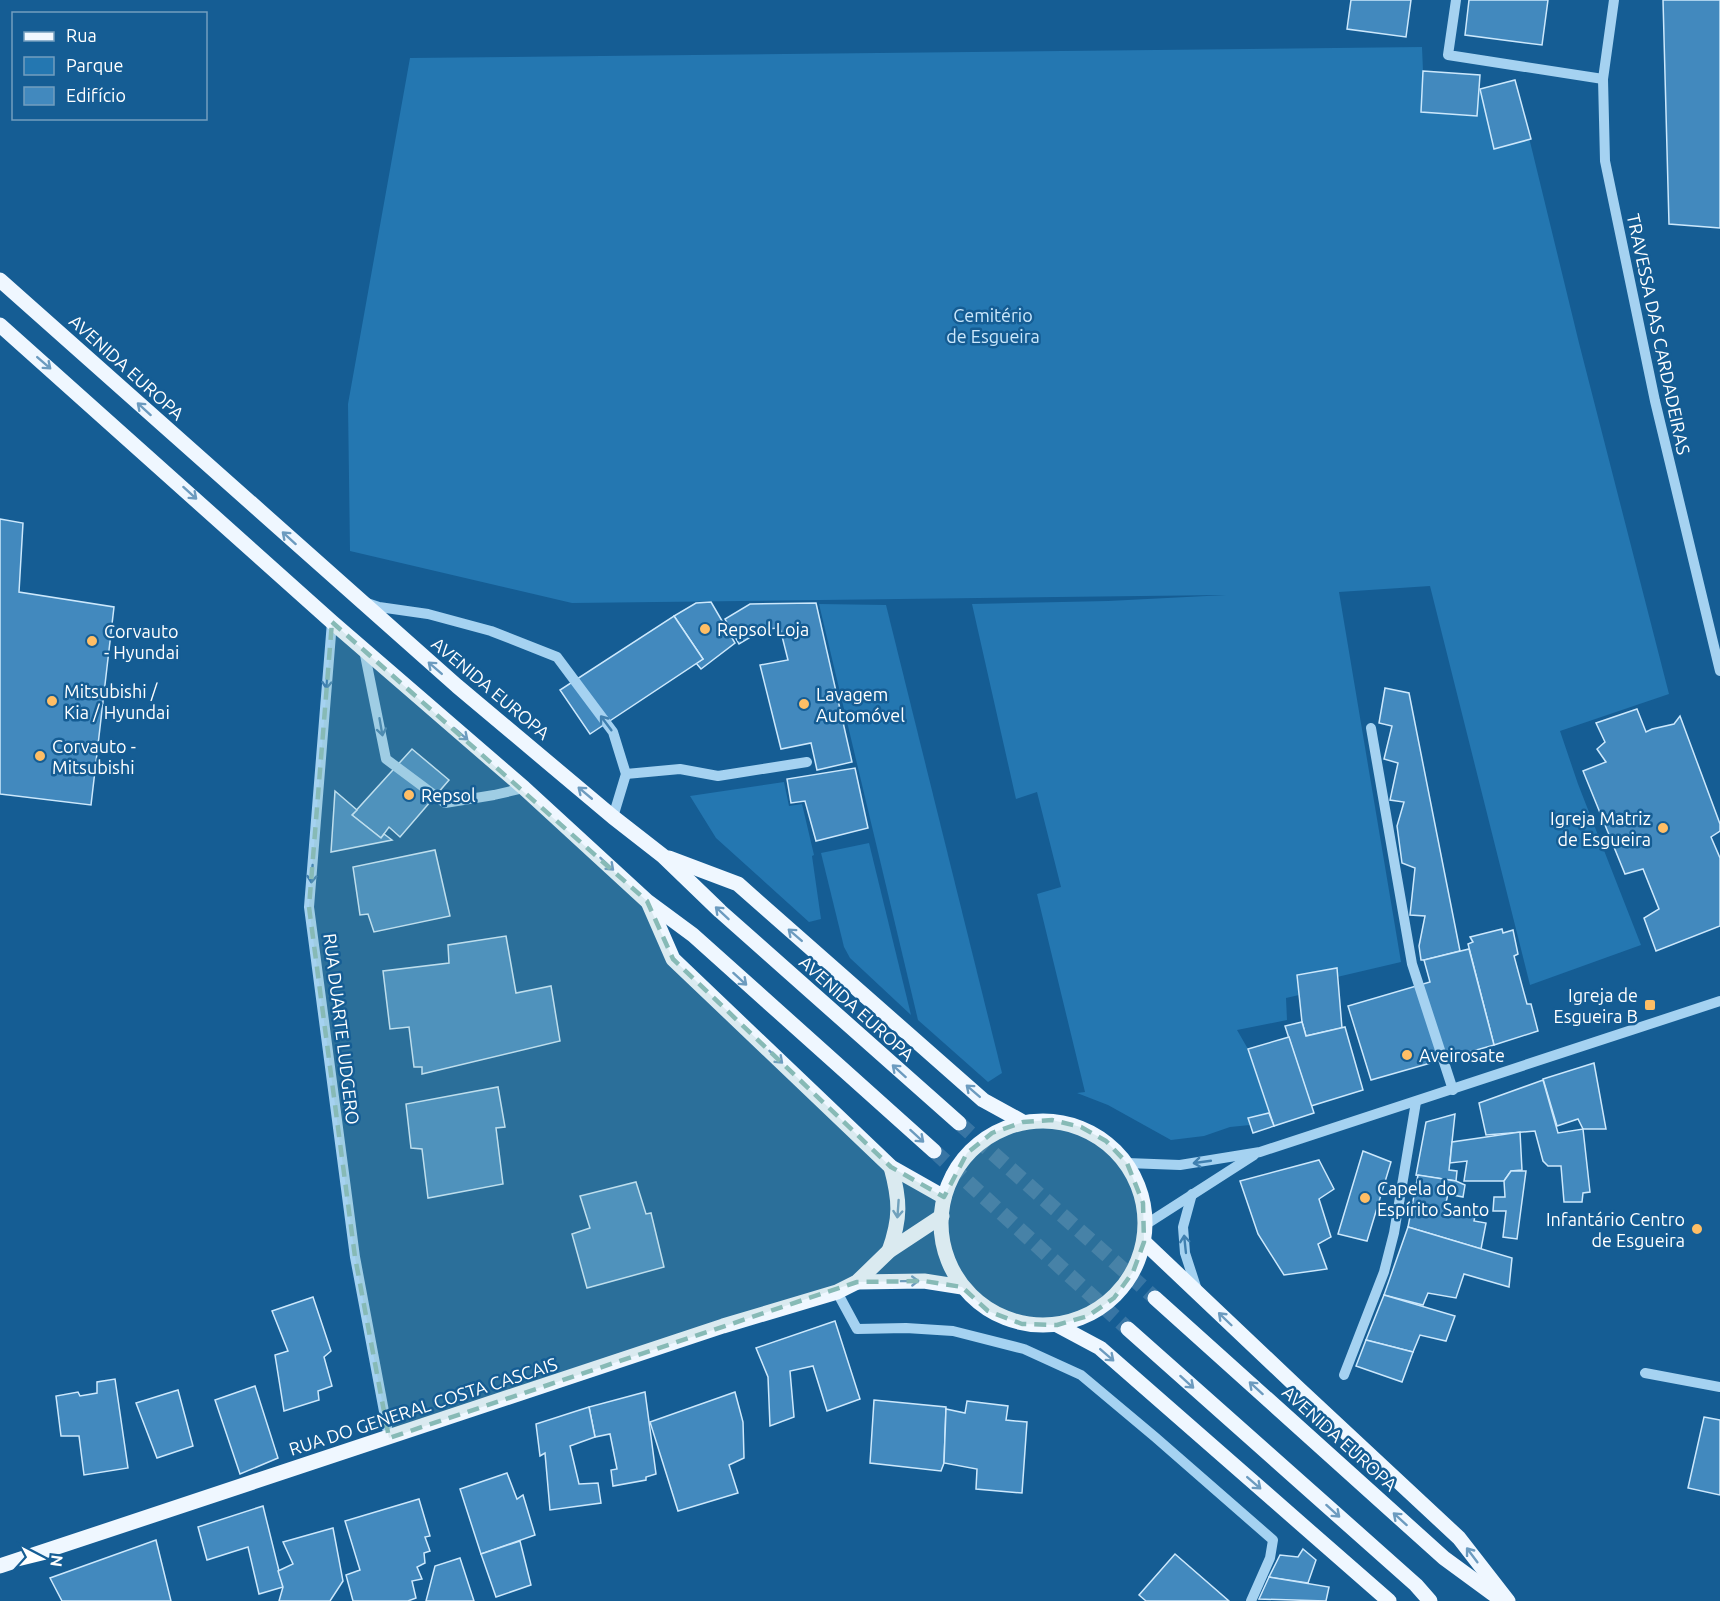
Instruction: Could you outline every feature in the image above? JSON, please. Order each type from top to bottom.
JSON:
[{"type":"main road","name":"AVENIDA EUROPA","points":[[0,280],[457,686],[663,856],[720,912],[959,1123]]},
{"type":"main road","points":[[0,325],[332,622],[524,788],[648,901],[693,935],[934,1151]]},
{"type":"main road","points":[[663,856],[738,884],[983,1100],[1023,1122]]},
{"type":"main road","points":[[648,901],[673,959],[891,1167],[944,1197]]},
{"type":"main road","points":[[1052,1120],[1081,1127],[1106,1142],[1127,1163],[1137,1182],[1143,1203],[1144,1242],[1133,1272],[1114,1298],[1088,1316],[1057,1325],[1022,1324],[988,1311],[962,1287],[948,1264],[941,1239],[944,1197],[948,1180],[967,1153],[992,1133],[1023,1122],[1052,1120]]},
{"type":"main road","points":[[889,1251],[896,1231],[899,1197],[891,1167]]},
{"type":"main road","name":"RUA DO GENERAL COSTA CASCAIS","points":[[0,1566],[723,1326],[837,1292],[857,1282],[889,1251],[942,1216]]},
{"type":"main road","points":[[1144,1242],[1460,1538],[1508,1601]]},
{"type":"main road","name":"RUA DO GENERAL COSTA CASCAIS","points":[[857,1282],[924,1281],[962,1287]]},
{"type":"main road","name":"AVENIDA EUROPA","points":[[1155,1298],[1444,1558],[1503,1601]]},
{"type":"main road","points":[[1057,1325],[1100,1348],[1389,1601]]},
{"type":"main road","points":[[1128,1329],[1416,1585],[1430,1601]]},
{"type":"street","points":[[1456,0],[1448,55],[1603,79]]},
{"type":"street","name":"TRAVESSA DAS CARDADEIRAS","points":[[1614,0],[1603,79],[1605,161],[1655,401],[1720,667]]},
{"type":"street","points":[[359,600],[379,607],[428,614],[491,631],[557,657],[613,732],[626,774],[613,817]]},
{"type":"street","name":"RUA DUARTE LUDGERO","points":[[332,622],[309,907],[355,1257],[389,1438]]},
{"type":"street","points":[[364,650],[386,759],[445,803],[524,788]]},
{"type":"street","points":[[1371,728],[1412,964],[1453,1090]]},
{"type":"street","points":[[626,774],[680,770],[718,776],[807,762]]},
{"type":"street","points":[[1127,1163],[1180,1164],[1260,1152],[1720,1000]]},
{"type":"street","points":[[1344,1375],[1384,1272],[1394,1233],[1416,1102]]},
{"type":"street","points":[[1145,1225],[1260,1152]]},
{"type":"street","points":[[1191,1194],[1183,1227],[1185,1253],[1198,1293]]},
{"type":"street","points":[[837,1292],[857,1329],[906,1328],[953,1331],[1024,1349],[1081,1375],[1273,1540],[1270,1558],[1251,1601]]},
{"type":"street","points":[[1645,1373],[1720,1387]]},
{"type":"highlighted area","points":[[332,622],[647,901],[673,959],[891,1167],[944,1197],[967,1153],[992,1133],[1023,1122],[1052,1120],[1081,1127],[1106,1141],[1127,1163],[1143,1203],[1144,1242],[1133,1272],[1114,1298],[1088,1316],[1057,1325],[1022,1324],[988,1311],[962,1287],[924,1281],[857,1282],[389,1438],[355,1257],[309,907]]},
{"type":"green space","name":"Cemitério de Esgueira","points":[[1422,47],[1421,112],[1480,89],[1515,80],[1579,343],[1669,694],[1560,731],[1578,784],[1641,945],[1530,985],[1430,586],[1339,592],[1401,962],[1337,977],[1297,975],[1299,995],[1286,998],[1287,1020],[1237,1030],[1248,1049],[1269,1113],[1249,1118],[1250,1125],[1230,1127],[1204,1136],[1171,1140],[1108,1105],[1077,1093],[1085,1092],[1037,894],[1061,887],[1037,792],[1016,799],[972,604],[1108,601],[1226,595],[572,603],[350,551],[348,404],[410,58]]},
{"type":"green space","points":[[819,604],[886,605],[1002,1073],[988,1082],[918,1020]]},
{"type":"green space","points":[[784,782],[789,806],[802,804],[814,855],[812,856],[821,919],[809,922],[716,838],[690,796]]},
{"type":"green space","points":[[869,843],[911,1015],[850,958],[844,947],[821,853]]},
{"type":"building","points":[[1351,0],[1411,0],[1406,37],[1347,29]]},
{"type":"building","points":[[1469,0],[1548,0],[1542,45],[1465,35]]},
{"type":"building","points":[[1663,0],[1720,0],[1720,228],[1669,224]]},
{"type":"building","points":[[1423,71],[1480,75],[1477,116],[1421,112]]},
{"type":"building","points":[[1515,80],[1531,139],[1494,149],[1480,89]]},
{"type":"building","name":"Mitsubishi / Kia / Hyundai","points":[[0,519],[23,523],[19,592],[114,607],[91,805],[0,794]]},
{"type":"building","name":"Repsol Loja","points":[[711,602],[735,643],[701,669],[696,663],[703,659],[674,616],[696,603]]},
{"type":"building","name":"Lavagem Automóvel","points":[[816,603],[852,762],[817,770],[811,743],[781,749],[760,665],[788,660],[780,628],[764,629],[739,644],[725,619],[750,604]]},
{"type":"building","points":[[674,616],[703,659],[590,734],[560,690]]},
{"type":"building","points":[[1385,688],[1409,693],[1460,951],[1424,960],[1421,960],[1419,946],[1425,916],[1410,915],[1415,868],[1402,863],[1397,826],[1404,802],[1390,800],[1398,763],[1384,759],[1392,726],[1379,723]]},
{"type":"building","name":"Igreja Matriz de Esgueira","points":[[1637,709],[1646,732],[1674,724],[1680,716],[1720,824],[1720,831],[1711,837],[1720,858],[1720,926],[1656,951],[1644,918],[1659,909],[1643,869],[1625,874],[1583,771],[1606,762],[1597,749],[1605,742],[1596,723]]},
{"type":"building","points":[[412,749],[449,780],[400,837],[389,827],[381,838],[352,815]]},
{"type":"building","points":[[855,768],[868,828],[816,841],[805,801],[791,803],[787,779]]},
{"type":"building","points":[[335,791],[357,810],[352,815],[381,838],[384,834],[392,840],[331,852]]},
{"type":"building","points":[[435,850],[450,916],[374,932],[368,914],[360,915],[353,867]]},
{"type":"building","points":[[1502,929],[1503,933],[1513,930],[1518,954],[1514,956],[1527,1004],[1531,1004],[1538,1031],[1494,1045],[1468,944],[1473,942],[1470,937]]},
{"type":"building","points":[[506,936],[516,993],[551,986],[560,1041],[422,1074],[422,1067],[414,1067],[409,1027],[390,1029],[383,971],[449,963],[448,945]]},
{"type":"building","points":[[1469,949],[1494,1045],[1371,1080],[1348,1006],[1430,982],[1424,960]]},
{"type":"building","points":[[1337,968],[1342,1028],[1306,1036],[1302,1022],[1297,975]]},
{"type":"building","points":[[1302,1022],[1306,1036],[1345,1027],[1363,1090],[1311,1106],[1285,1026]]},
{"type":"building","points":[[1289,1037],[1314,1113],[1274,1126],[1248,1049]]},
{"type":"building","points":[[1594,1063],[1606,1129],[1583,1129],[1578,1119],[1557,1126],[1543,1079]]},
{"type":"building","points":[[1543,1080],[1558,1133],[1583,1129],[1590,1192],[1583,1193],[1582,1202],[1564,1202],[1561,1166],[1548,1166],[1543,1161],[1535,1131],[1486,1135],[1479,1103]]},
{"type":"building","points":[[498,1087],[505,1127],[496,1128],[503,1184],[428,1198],[422,1149],[411,1148],[406,1104]]},
{"type":"building","points":[[1269,1113],[1274,1126],[1253,1133],[1248,1118]]},
{"type":"building","points":[[1455,1114],[1449,1170],[1457,1171],[1456,1181],[1416,1175],[1426,1122]]},
{"type":"building","points":[[1520,1132],[1522,1170],[1511,1171],[1504,1181],[1464,1181],[1467,1161],[1450,1163],[1452,1142]]},
{"type":"building","name":"Capela do Espírito Santo","points":[[1363,1151],[1391,1162],[1367,1241],[1338,1234]]},
{"type":"building","points":[[1319,1160],[1334,1189],[1319,1199],[1331,1237],[1318,1244],[1327,1269],[1284,1275],[1258,1234],[1240,1181]]},
{"type":"building","points":[[1511,1171],[1526,1171],[1517,1239],[1503,1237],[1506,1211],[1493,1211],[1494,1197],[1505,1197],[1504,1181]]},
{"type":"building","points":[[1418,1175],[1456,1181],[1465,1185],[1463,1197],[1448,1194],[1445,1207],[1475,1216],[1474,1221],[1486,1223],[1481,1249],[1408,1227]]},
{"type":"building","points":[[636,1182],[646,1214],[651,1213],[664,1267],[587,1288],[572,1234],[590,1228],[580,1196]]},
{"type":"building","points":[[1408,1227],[1512,1258],[1509,1287],[1464,1274],[1456,1298],[1428,1293],[1423,1305],[1384,1295]]},
{"type":"building","points":[[1384,1295],[1455,1316],[1446,1341],[1420,1335],[1413,1352],[1366,1340]]},
{"type":"building","points":[[313,1297],[331,1351],[324,1357],[332,1386],[318,1391],[319,1400],[284,1411],[275,1355],[288,1351],[272,1311]]},
{"type":"building","points":[[835,1321],[860,1399],[827,1411],[813,1366],[790,1371],[794,1417],[770,1426],[768,1377],[756,1348]]},
{"type":"building","points":[[1366,1340],[1413,1352],[1402,1382],[1356,1366]]},
{"type":"building","points":[[115,1379],[128,1468],[84,1475],[79,1436],[61,1436],[56,1396],[78,1392],[80,1396],[97,1393],[97,1382]]},
{"type":"building","points":[[255,1386],[278,1458],[240,1474],[215,1400]]},
{"type":"building","points":[[178,1390],[193,1446],[157,1458],[136,1403]]},
{"type":"building","points":[[645,1392],[656,1474],[646,1477],[646,1480],[613,1486],[611,1470],[617,1469],[610,1434],[595,1437],[589,1407]]},
{"type":"building","points":[[735,1392],[743,1422],[744,1458],[729,1465],[738,1493],[678,1511],[650,1422]]},
{"type":"building","points":[[874,1400],[946,1407],[944,1463],[941,1471],[870,1463]]},
{"type":"building","points":[[967,1401],[1008,1406],[1006,1420],[1027,1422],[1022,1493],[976,1489],[977,1469],[944,1463],[946,1409],[965,1413]]},
{"type":"building","points":[[589,1407],[595,1437],[570,1446],[579,1484],[598,1483],[601,1503],[550,1510],[545,1453],[540,1456],[536,1424]]},
{"type":"building","points":[[1704,1417],[1720,1420],[1720,1495],[1688,1488]]},
{"type":"building","points":[[507,1473],[517,1499],[523,1495],[535,1535],[481,1554],[460,1489]]},
{"type":"building","points":[[419,1499],[430,1536],[425,1537],[430,1551],[424,1553],[425,1563],[417,1567],[422,1579],[412,1581],[416,1598],[408,1601],[353,1601],[346,1575],[360,1570],[345,1521]]},
{"type":"building","points":[[263,1506],[283,1587],[259,1594],[248,1547],[207,1560],[198,1527]]},
{"type":"building","points":[[333,1528],[343,1581],[330,1601],[279,1601],[283,1587],[278,1571],[293,1564],[283,1542]]},
{"type":"building","points":[[156,1540],[171,1601],[62,1601],[50,1578]]},
{"type":"building","points":[[520,1541],[531,1585],[496,1597],[481,1554]]},
{"type":"building","points":[[1303,1549],[1316,1560],[1308,1583],[1269,1577],[1280,1555],[1298,1557]]},
{"type":"building","points":[[1175,1554],[1229,1601],[1146,1601],[1139,1595]]},
{"type":"building","points":[[460,1558],[474,1601],[426,1601],[435,1566]]},
{"type":"building","points":[[1269,1577],[1329,1587],[1326,1601],[1259,1599]]},
{"type":"tunnel","points":[[959,1123],[1155,1298]]},
{"type":"tunnel","points":[[934,1151],[1128,1329]]},
{"type":"place","name":"Repsol Loja","points":[[705,629]]},
{"type":"place","name":"Corvauto - Hyundai","points":[[92,641]]},
{"type":"place","name":"Mitsubishi / Kia / Hyundai","points":[[52,701]]},
{"type":"place","name":"Lavagem Automóvel","points":[[804,704]]},
{"type":"place","name":"Corvauto - Mitsubishi","points":[[40,756]]},
{"type":"place","name":"Repsol","points":[[409,795]]},
{"type":"place","name":"Igreja Matriz de Esgueira","points":[[1663,828]]},
{"type":"place","name":"Igreja de Esgueira B","points":[[1650,1005]]},
{"type":"place","name":"Aveirosate","points":[[1407,1055]]},
{"type":"place","name":"Capela do Espírito Santo","points":[[1365,1198]]},
{"type":"place","name":"Infantário Centro de Esgueira","points":[[1697,1229]]}]
